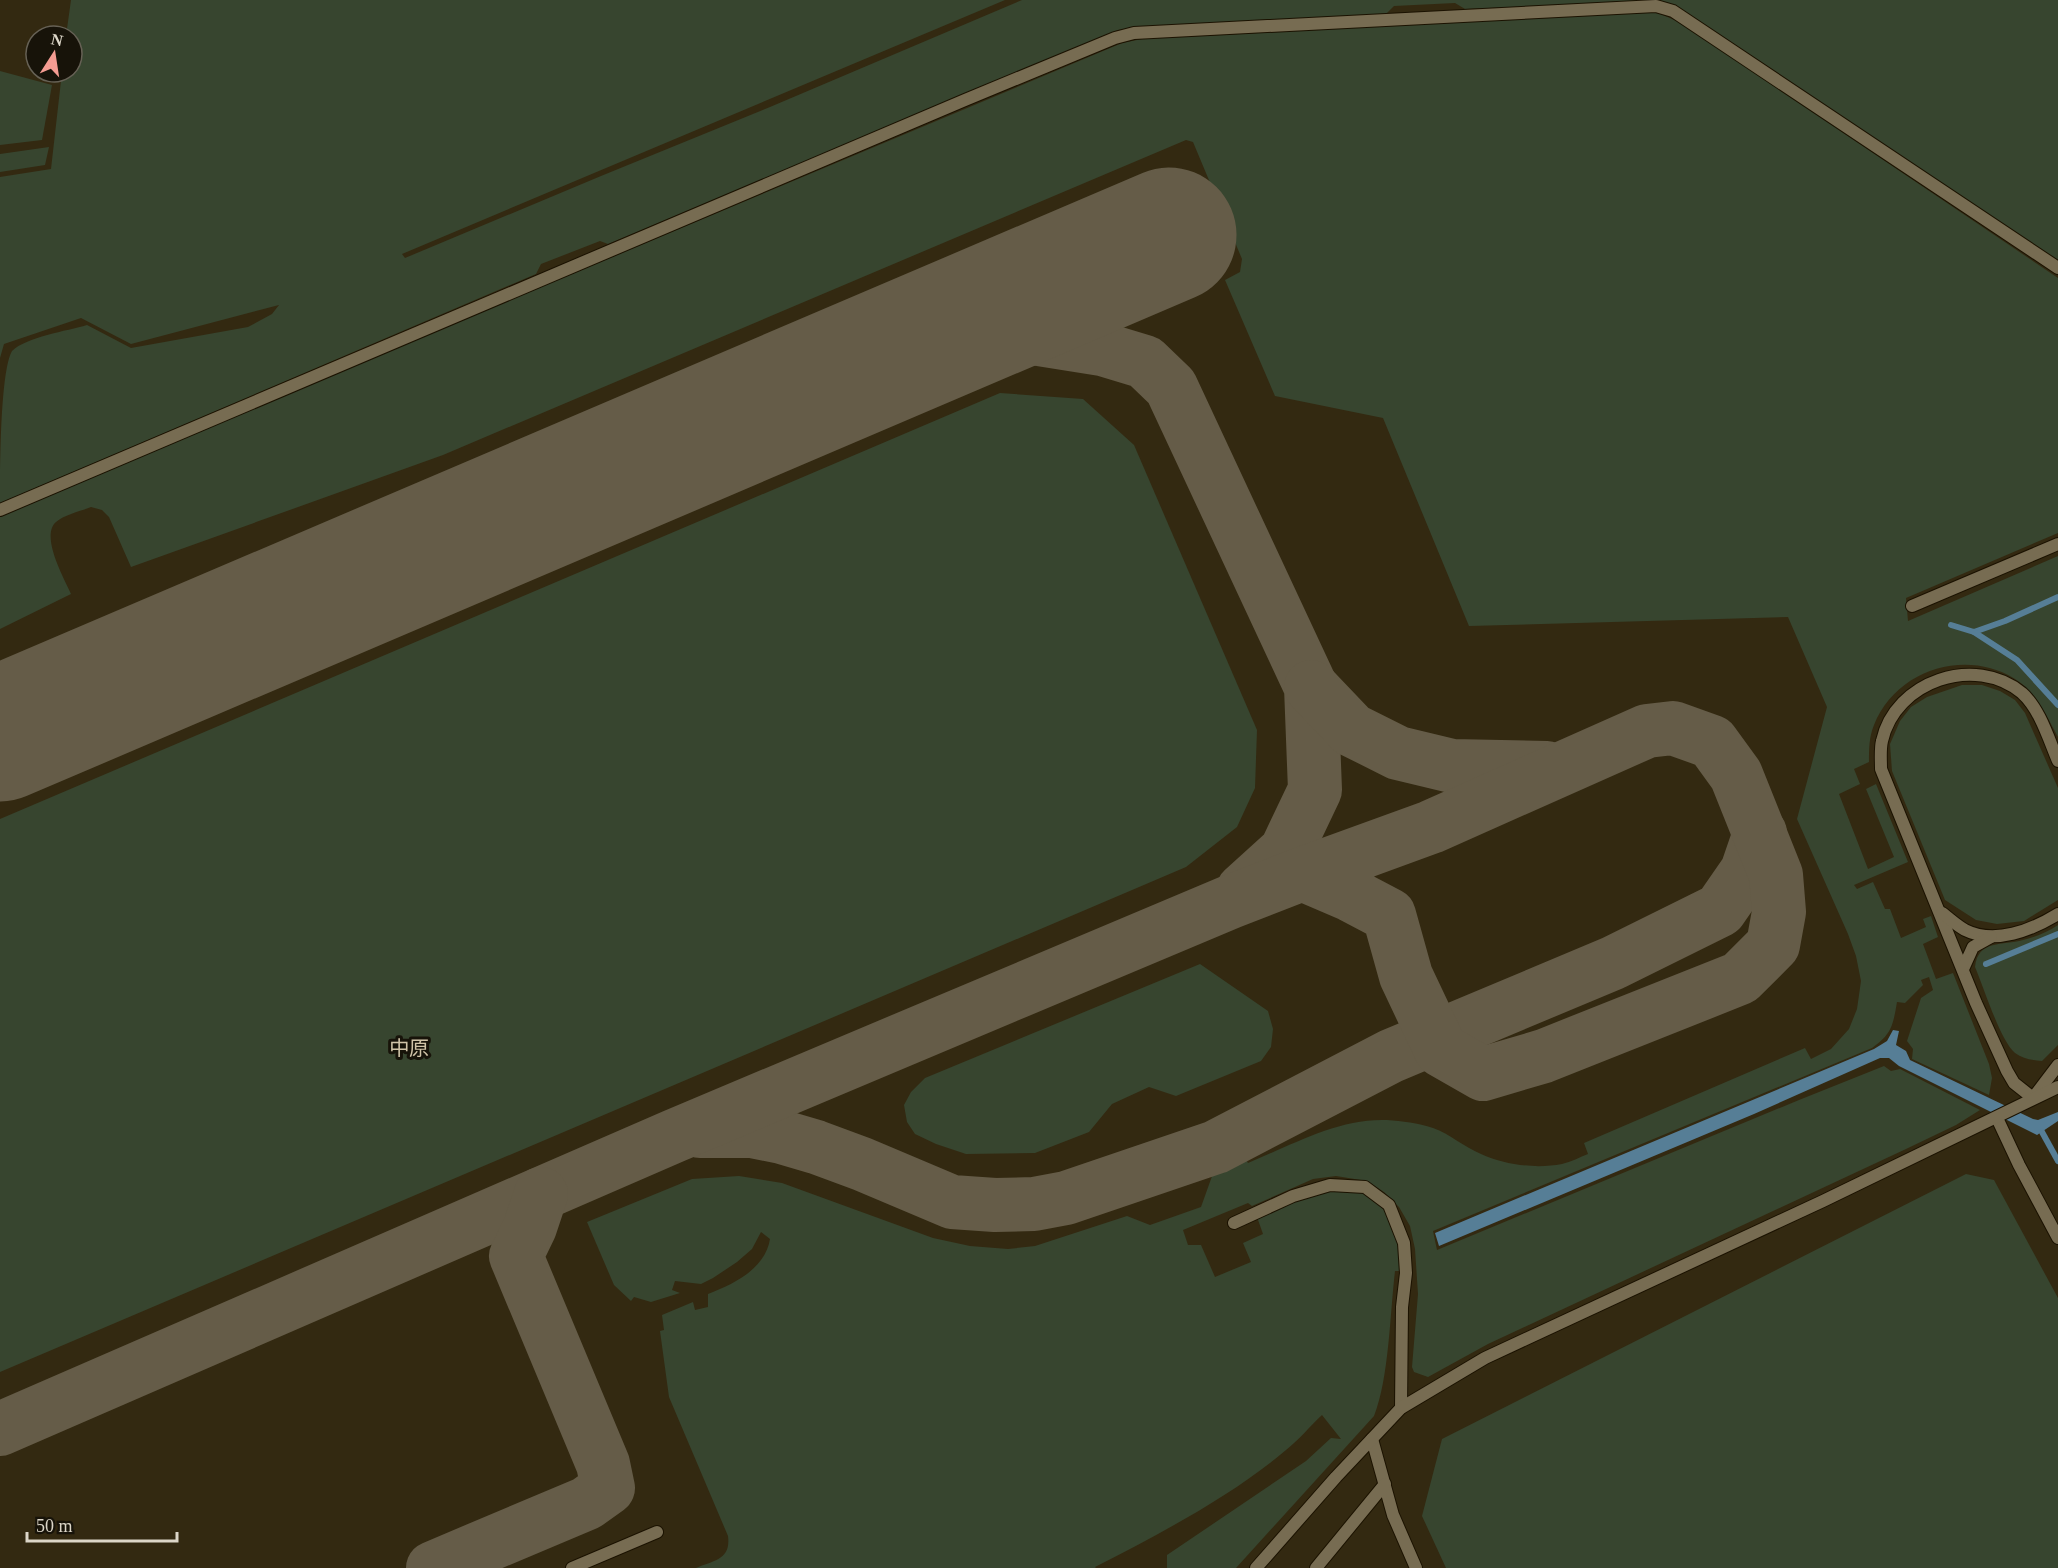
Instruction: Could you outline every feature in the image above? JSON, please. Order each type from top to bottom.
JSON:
[{"type":"lane","points":[[0,510],[965,100],[1115,38],[1134,33],[1656,6],[1673,11],[2058,268]]},
{"type":"lane","points":[[1912,606],[2058,544]]},
{"type":"lane","points":[[2033,1098],[2014,1083],[2007,1071],[1962,969],[1941,912],[1881,768],[1882,741],[1890,721],[1903,702],[1921,688],[1940,678],[1962,675],[1986,676],[2005,682],[2023,694],[2037,713],[2058,761]]},
{"type":"lane","points":[[1941,912],[1965,930],[1991,937]]},
{"type":"lane","points":[[1962,969],[1973,946],[1991,937],[2041,924],[2058,914]]},
{"type":"lane","points":[[2033,1098],[2058,1065]]},
{"type":"lane","points":[[1256,1568],[1401,1408],[1485,1358],[1997,1118],[2058,1087]]},
{"type":"lane","points":[[1997,1118],[2058,1238]]},
{"type":"lane","points":[[1234,1223],[1293,1196],[1330,1185],[1365,1187],[1389,1204],[1404,1243],[1406,1273],[1402,1307],[1401,1408]]},
{"type":"lane","points":[[1372,1439],[1393,1515],[1416,1568]]},
{"type":"lane","points":[[1316,1568],[1384,1484]]},
{"type":"lane","points":[[572,1568],[657,1532]]},
{"type":"green space","points":[[71,0],[1005,0],[402,254],[405,258],[1022,0],[2058,0],[2058,264],[1659,1],[1465,9],[1455,3],[1394,6],[1386,14],[1132,28],[1118,30],[608,244],[600,241],[541,264],[536,274],[0,503],[5,379],[12,351],[18,346],[37,338],[87,325],[131,348],[248,327],[272,314],[279,305],[131,344],[81,318],[4,344],[0,358],[0,177],[51,169],[61,84],[84,84],[84,24],[68,24]]},
{"type":"green space","points":[[1656,12],[1679,22],[2058,278],[2058,533],[1906,598],[1908,621],[2058,556],[2058,737],[2035,698],[2023,684],[2015,679],[1995,670],[1975,665],[1954,665],[1934,670],[1915,678],[1898,690],[1884,706],[1871,734],[1869,762],[1854,769],[1860,784],[1839,794],[1868,869],[1894,857],[1866,789],[1876,784],[1908,862],[1854,885],[1857,889],[1873,882],[1885,909],[1890,909],[1901,938],[1926,927],[1923,919],[1931,916],[1938,937],[1923,944],[1936,979],[1953,973],[1989,1064],[1992,1078],[1989,1095],[1912,1059],[1913,1049],[1907,1041],[1921,998],[1933,990],[1929,977],[1921,980],[1923,985],[1905,1003],[1897,1002],[1891,1028],[1884,1038],[1872,1048],[1433,1231],[1437,1250],[1884,1066],[1891,1071],[1900,1069],[1980,1110],[1956,1125],[1906,1149],[1488,1344],[1428,1377],[1414,1372],[1412,1367],[1418,1294],[1415,1249],[1410,1226],[1399,1207],[1384,1192],[1367,1181],[1336,1176],[1313,1179],[1252,1206],[1248,1203],[1183,1230],[1188,1245],[1201,1245],[1215,1277],[1251,1262],[1243,1243],[1263,1234],[1257,1217],[1330,1188],[1366,1193],[1379,1204],[1390,1218],[1402,1250],[1399,1271],[1395,1271],[1383,1384],[1374,1416],[1236,1568],[1167,1568],[1167,1555],[1306,1461],[1331,1438],[1341,1439],[1322,1415],[1291,1446],[1243,1483],[1096,1568],[696,1568],[724,1555],[727,1550],[728,1536],[669,1397],[660,1331],[664,1330],[662,1315],[693,1302],[695,1310],[708,1307],[708,1294],[738,1280],[755,1267],[767,1250],[770,1239],[761,1232],[752,1249],[737,1262],[701,1284],[675,1281],[672,1290],[680,1293],[651,1302],[634,1297],[631,1301],[614,1285],[587,1222],[692,1179],[739,1176],[782,1183],[933,1238],[970,1246],[1008,1249],[1035,1246],[1127,1216],[1150,1225],[1201,1207],[1216,1165],[1243,1154],[1248,1163],[1316,1134],[1351,1123],[1387,1120],[1427,1126],[1490,1158],[1531,1166],[1562,1164],[1588,1154],[1584,1143],[1805,1048],[1811,1059],[1831,1049],[1849,1029],[1857,1009],[1861,981],[1856,956],[1848,934],[1797,819],[1827,707],[1788,617],[1469,626],[1383,418],[1275,396],[1225,280],[1240,272],[1242,259],[1193,142],[1186,140],[443,455],[131,567],[109,517],[102,510],[91,507],[68,515],[56,522],[52,528],[51,537],[55,557],[71,594],[0,629],[0,514],[1122,43],[1142,39]]},
{"type":"green space","points":[[0,71],[24,77],[24,84],[52,85],[42,140],[0,145]]},
{"type":"green space","points":[[49,147],[45,165],[0,172],[0,154]]},
{"type":"green space","points":[[1000,393],[1083,399],[1134,445],[1257,730],[1255,788],[1237,827],[1186,867],[0,1372],[0,819]]},
{"type":"green space","points":[[1962,685],[1982,685],[2000,691],[2015,700],[2025,713],[2058,788],[2058,900],[2024,921],[1997,924],[1976,920],[1945,900],[1892,771],[1890,744],[1900,721],[1911,707],[1927,697]]},
{"type":"green space","points":[[2058,925],[2058,1045],[2042,1061],[2031,1060],[2018,1055],[2009,1046],[1998,1026],[1975,967],[1977,958],[1986,948],[2032,937]]},
{"type":"green space","points":[[1200,964],[1268,1011],[1273,1029],[1271,1047],[1261,1061],[1176,1096],[1149,1087],[1112,1104],[1089,1132],[1035,1153],[966,1154],[915,1134],[907,1122],[904,1105],[911,1092],[925,1078]]},
{"type":"green space","points":[[1966,1174],[1994,1180],[2058,1298],[2058,1568],[1446,1568],[1422,1516],[1442,1439]]},
{"type":"water","points":[[1893,1030],[1899,1031],[1896,1045],[1906,1051],[1910,1060],[2033,1119],[2038,1120],[2058,1112],[2058,1121],[2037,1135],[1899,1066],[1889,1058],[1880,1058],[1754,1114],[1439,1246],[1435,1233],[1874,1049],[1887,1041]]},
{"type":"waterway","points":[[1951,625],[1974,632],[2058,597]]},
{"type":"waterway","points":[[1974,632],[2017,660],[2058,705]]},
{"type":"waterway","points":[[1986,964],[2058,934]]},
{"type":"waterway","points":[[2042,1132],[2058,1161]]},
{"type":"taxiway","points":[[947,330],[988,331],[1102,349],[1145,362],[1171,387],[1311,687],[1315,790],[1286,851],[1243,890]]},
{"type":"taxiway","points":[[1311,687],[1352,730],[1398,753],[1452,766],[1547,768]]},
{"type":"taxiway","points":[[0,1429],[674,1136],[1230,902],[1302,874],[1431,827],[1647,731],[1673,728],[1712,742],[1736,775],[1776,875],[1779,912],[1773,945],[1740,978],[1544,1056],[1483,1074],[1441,1050],[1406,976],[1389,915],[1351,895],[1302,874]]},
{"type":"taxiway","points":[[700,1131],[752,1131],[782,1137],[862,1164],[952,1202],[995,1205],[1034,1204],[1066,1198],[1216,1147],[1391,1056],[1613,963],[1720,910],[1747,871],[1760,833]]},
{"type":"taxiway","points":[[433,1568],[587,1503],[608,1488],[603,1464],[516,1256],[530,1227],[541,1194]]},
{"type":"runway","points":[[0,734],[1169,235]]},
{"type":"district","name":"中原","points":[[409,1048]]}]
